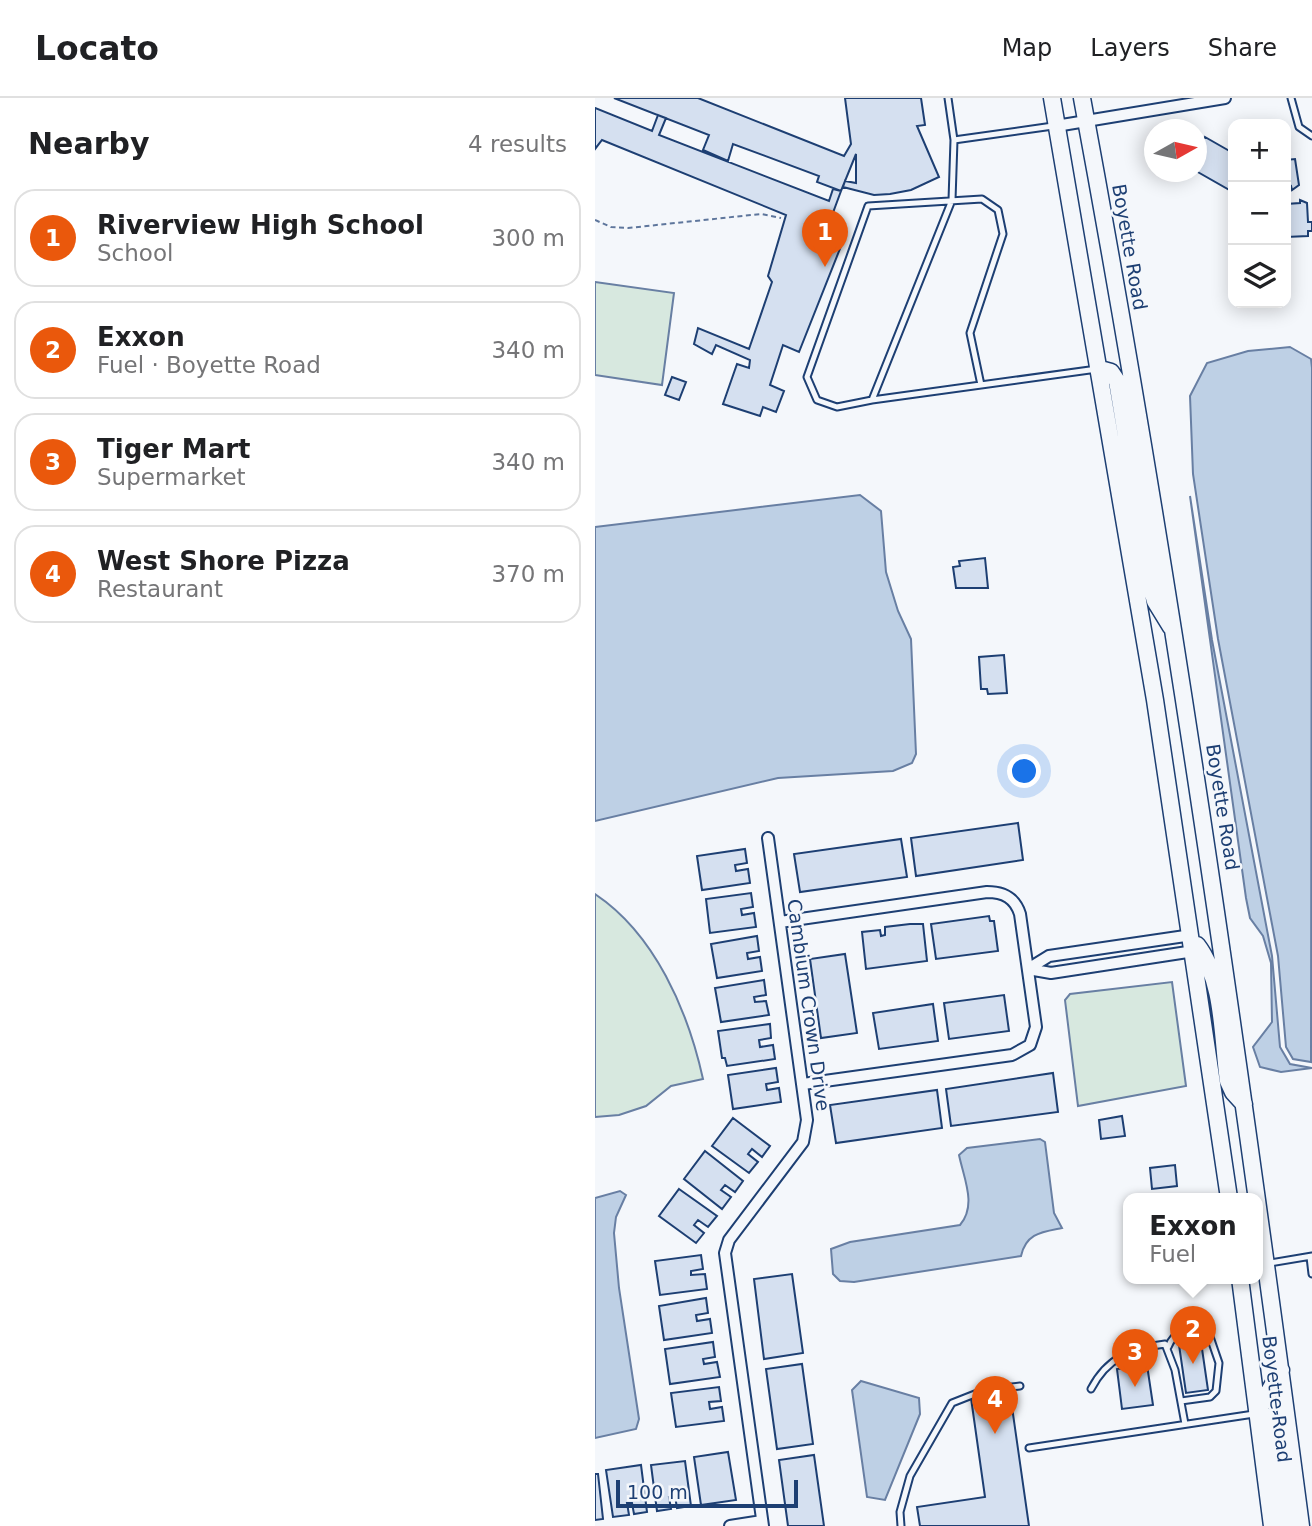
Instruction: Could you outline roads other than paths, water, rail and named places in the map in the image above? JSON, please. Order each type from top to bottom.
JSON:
[{"type":"main road","points":[[1052,98],[1100,369],[1193,942],[1228,1193]]},
{"type":"main road","name":"Boyette Road","points":[[1082,98],[1175,632],[1245,1105],[1254,1193]]},
{"type":"main road","points":[[1100,369],[1111,372],[1117,381],[1151,587],[1164,619],[1175,632]]},
{"type":"main road","points":[[1193,942],[1207,961],[1215,987],[1230,1086],[1245,1105]]},
{"type":"main road","name":"Boyette Road","points":[[1263,1270],[1281,1370],[1301,1526]]},
{"type":"main road","name":"Boyette Road","points":[[1241,1284],[1272,1526]]},
{"type":"main road","points":[[1281,1370],[1257,1413],[1267,1418],[1273,1429],[1288,1526]]},
{"type":"street","points":[[1056,126],[1225,98]]},
{"type":"street","name":"Cambium Crown Drive","points":[[763,1524],[725,1253],[729,1240],[806,1136],[807,1121],[768,838]]},
{"type":"street","points":[[780,922],[997,892],[1013,900],[1018,906],[1028,969],[1036,1027],[1030,1045],[1022,1051],[803,1084]]},
{"type":"street","points":[[1028,969],[1051,973],[1193,942]]},
{"type":"street","points":[[1028,969],[1049,956],[1193,942]]},
{"type":"street","points":[[730,1526],[763,1524]]},
{"type":"lane","points":[[872,400],[952,200],[954,140],[949,98]]},
{"type":"lane","points":[[1291,98],[1299,127],[1312,136]]},
{"type":"lane","points":[[954,140],[1056,126]]},
{"type":"lane","points":[[981,385],[970,333],[1003,234],[998,210],[982,199],[868,206],[807,377],[817,400],[837,407],[1100,369]]},
{"type":"lane","points":[[1263,1264],[1311,1257],[1312,1274]]},
{"type":"lane","points":[[1181,1401],[1210,1397],[1216,1391],[1219,1363],[1207,1328],[1186,1328],[1177,1332],[1168,1347],[1185,1424]]},
{"type":"lane","points":[[1091,1389],[1099,1373],[1117,1356],[1148,1346],[1165,1344],[1168,1347]]},
{"type":"lane","points":[[901,1526],[900,1512],[910,1476],[952,1403],[985,1390],[1020,1386]]},
{"type":"lane","points":[[1029,1448],[1257,1413]]},
{"type":"water","points":[[1290,347],[1311,359],[1312,368],[1311,1062],[1293,1059],[1286,1047],[1278,956],[1218,639],[1193,474],[1190,396],[1207,363],[1248,351]]},
{"type":"water","points":[[860,495],[881,511],[886,572],[898,611],[911,639],[916,754],[912,763],[893,771],[778,778],[595,821],[595,527]]},
{"type":"water","points":[[1190,496],[1212,640],[1272,956],[1280,1047],[1290,1064],[1312,1068],[1281,1072],[1260,1067],[1253,1047],[1272,1022],[1271,963],[1263,936],[1250,918],[1246,898]]},
{"type":"water","points":[[1040,1139],[1045,1142],[1054,1213],[1062,1228],[1031,1238],[1023,1248],[1021,1256],[854,1282],[840,1281],[833,1274],[831,1249],[850,1242],[960,1225],[968,1209],[968,1200],[959,1155],[967,1148]]},
{"type":"water","points":[[620,1191],[626,1195],[616,1217],[614,1233],[619,1288],[639,1419],[636,1429],[595,1438],[595,1198]]},
{"type":"water","points":[[861,1381],[919,1398],[920,1414],[885,1500],[867,1497],[852,1390]]},
{"type":"place","name":"Riverview High School","points":[[825,267]]},
{"type":"place","name":"Exxon","points":[[1193,1364]]},
{"type":"place","name":"Tiger Mart","points":[[1135,1387]]},
{"type":"place","name":"West Shore Pizza","points":[[995,1434]]}]
